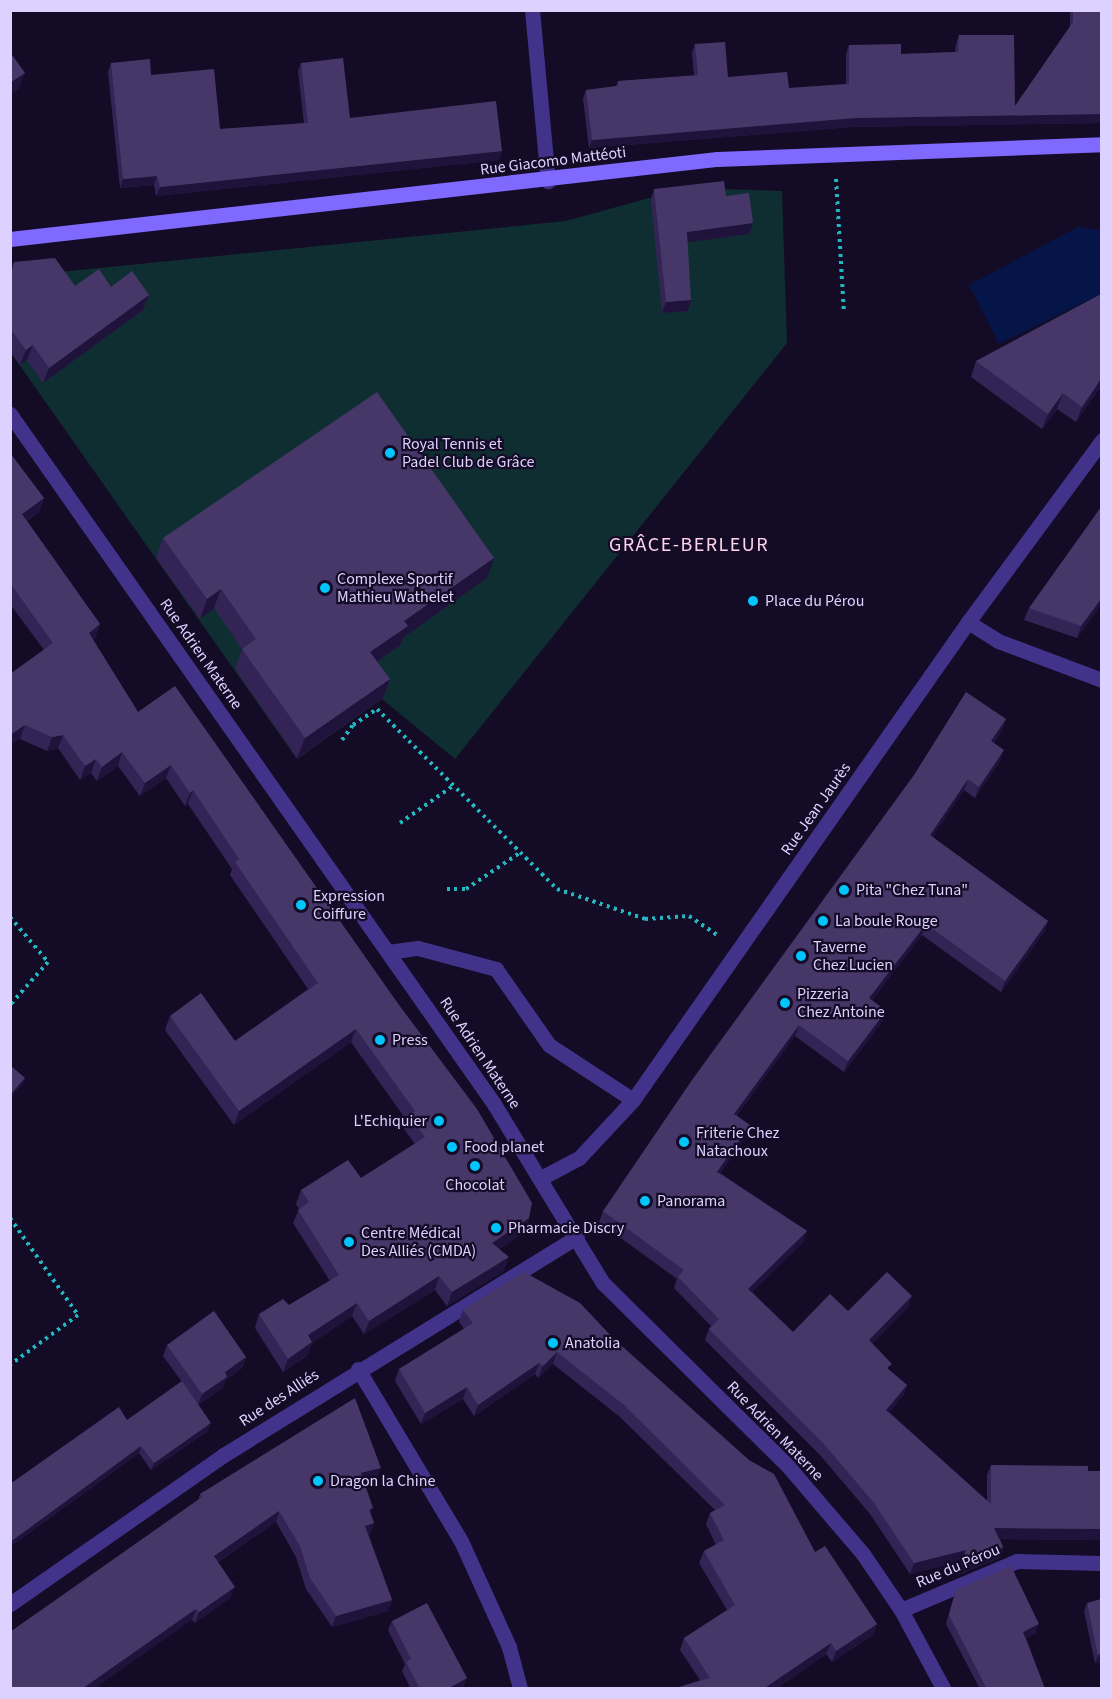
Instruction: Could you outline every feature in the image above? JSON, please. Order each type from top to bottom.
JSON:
[{"type":"street","points":[[532,10],[548,181]]},
{"type":"street","name":"Rue Giacomo Mattéoti","points":[[10,239],[548,181],[667,164],[834,152],[1101,144]]},
{"type":"street","name":"Rue Adrien Materne","points":[[10,414],[388,952],[541,1178],[603,1284],[787,1465],[863,1554],[901,1610],[942,1689]]},
{"type":"street","name":"Rue Jean Jaurès","points":[[541,1178],[579,1158],[633,1100],[968,622],[1101,440]]},
{"type":"street","points":[[968,622],[998,641],[1101,680]]},
{"type":"street","points":[[388,952],[418,948],[496,969],[549,1045],[633,1100]]},
{"type":"street","name":"Rue des Alliés","points":[[10,1604],[222,1456],[358,1369],[577,1237]]},
{"type":"street","points":[[358,1369],[461,1541],[509,1647],[520,1689]]},
{"type":"street","name":"Rue du Pérou","points":[[901,1610],[1017,1561],[1101,1563]]},
{"type":"path","points":[[834,152],[844,314]]},
{"type":"path","points":[[342,740],[353,725],[377,709],[556,889],[645,919],[689,916],[739,950]]},
{"type":"path","points":[[400,823],[454,785]]},
{"type":"path","points":[[447,889],[466,889],[521,852]]},
{"type":"path","points":[[10,917],[48,962],[10,1005]]},
{"type":"path","points":[[10,1218],[78,1315],[10,1365]]},
{"type":"green space","name":"Royal Tennis et Padel Club de Grâce","points":[[724,189],[782,191],[787,343],[455,759],[382,699],[297,759],[11,353],[10,277],[566,221],[649,198]]},
{"type":"shaded area","points":[[1078,227],[1101,230],[1101,294],[999,344],[969,285]]},
{"type":"building","points":[[1073,10],[1101,10],[1101,114],[855,118],[592,140],[586,90],[618,86],[618,81],[698,75],[695,44],[725,42],[728,77],[787,72],[789,88],[849,84],[849,45],[901,44],[901,54],[958,52],[959,35],[1014,35],[1015,106],[1073,22]]},
{"type":"building","points":[[10,52],[25,73],[10,83]]},
{"type":"building","points":[[343,58],[350,118],[496,101],[502,151],[160,187],[157,176],[123,179],[111,63],[150,59],[151,75],[214,69],[220,129],[308,123],[301,63]]},
{"type":"building","points":[[724,181],[726,196],[749,193],[753,223],[687,232],[691,300],[666,302],[654,189]]},
{"type":"building","points":[[55,258],[75,286],[99,269],[111,287],[132,271],[149,295],[49,368],[33,345],[26,350],[10,328],[10,281],[14,262]]},
{"type":"building","points":[[1101,294],[1101,379],[1082,407],[1063,393],[1048,414],[976,361]]},
{"type":"building","name":"Complexe Sportif Mathieu Wathelet","points":[[377,392],[494,558],[404,621],[408,626],[370,652],[390,679],[305,738],[242,649],[256,639],[221,589],[207,599],[163,538]]},
{"type":"building","points":[[10,453],[44,498],[22,514],[100,624],[89,633],[138,712],[175,686],[399,1005],[477,1109],[532,1203],[529,1218],[492,1243],[509,1257],[452,1292],[439,1276],[369,1321],[357,1303],[308,1335],[312,1342],[288,1359],[259,1314],[283,1299],[289,1305],[339,1275],[298,1210],[309,1202],[301,1190],[348,1160],[361,1178],[425,1137],[409,1116],[415,1111],[356,1029],[239,1111],[170,1016],[201,993],[235,1041],[318,983],[235,862],[239,859],[193,790],[190,793],[171,765],[145,783],[122,752],[102,767],[96,759],[85,766],[63,735],[52,737],[25,725],[10,735],[10,674],[53,643],[10,583]]},
{"type":"building","points":[[1101,507],[1101,599],[1081,626],[1029,608]]},
{"type":"building","points":[[966,692],[1006,719],[991,741],[1004,750],[979,787],[968,779],[930,835],[1048,921],[1005,981],[926,924],[869,998],[886,1011],[848,1061],[799,1025],[734,1114],[750,1125],[717,1172],[807,1231],[748,1289],[793,1332],[830,1294],[848,1311],[887,1272],[912,1296],[869,1340],[892,1364],[887,1368],[907,1385],[886,1410],[991,1504],[991,1465],[1088,1466],[1088,1471],[1101,1471],[1101,1529],[994,1528],[1003,1547],[962,1564],[966,1550],[914,1563],[874,1503],[824,1444],[709,1329],[719,1319],[678,1277],[684,1270],[603,1211],[692,1080],[914,775]]},
{"type":"building","points":[[10,1065],[25,1078],[10,1095]]},
{"type":"building","points":[[524,1272],[580,1303],[614,1339],[749,1460],[774,1474],[815,1552],[825,1546],[877,1624],[836,1651],[831,1643],[763,1689],[673,1689],[710,1678],[684,1638],[735,1605],[704,1551],[724,1540],[710,1513],[725,1505],[624,1405],[557,1352],[543,1366],[539,1363],[478,1405],[467,1387],[425,1413],[399,1369],[473,1323],[463,1310]]},
{"type":"building","points":[[214,1311],[246,1357],[225,1372],[227,1377],[202,1394],[167,1345]]},
{"type":"building","points":[[182,1381],[211,1423],[154,1463],[141,1446],[13,1540],[10,1537],[10,1484],[119,1407],[127,1420]]},
{"type":"building","points":[[355,1398],[381,1468],[361,1473],[373,1508],[369,1510],[374,1523],[365,1526],[392,1600],[336,1616],[310,1578],[300,1546],[279,1511],[214,1556],[235,1587],[199,1612],[196,1609],[82,1689],[10,1689],[10,1632],[202,1497],[200,1494]]},
{"type":"building","points":[[1011,1566],[1039,1624],[1023,1632],[1045,1689],[987,1689],[949,1615],[956,1590]]},
{"type":"building","points":[[1101,1599],[1101,1654],[1098,1655],[1087,1603]]},
{"type":"building","points":[[427,1603],[467,1678],[447,1689],[420,1689],[406,1662],[411,1659],[392,1621]]},
{"type":"place","name":"Royal Tennis et Padel Club de Grâce","points":[[390,453]]},
{"type":"place","name":"Complexe Sportif Mathieu Wathelet","points":[[325,588]]},
{"type":"place","name":"Place du Pérou","points":[[753,601]]},
{"type":"place","name":"Pita \"Chez Tuna\"","points":[[844,890]]},
{"type":"place","name":"Expression Coiffure","points":[[301,905]]},
{"type":"place","name":"La boule Rouge","points":[[823,921]]},
{"type":"place","name":"Taverne Chez Lucien","points":[[801,956]]},
{"type":"place","name":"Pizzeria Chez Antoine","points":[[785,1003]]},
{"type":"place","name":"Press","points":[[380,1040]]},
{"type":"place","name":"L'Echiquier","points":[[439,1121]]},
{"type":"place","name":"Friterie Chez Natachoux","points":[[684,1142]]},
{"type":"place","name":"Food planet","points":[[452,1147]]},
{"type":"place","name":"Chocolat","points":[[475,1166]]},
{"type":"place","name":"Panorama","points":[[645,1201]]},
{"type":"place","name":"Pharmacie Discry","points":[[496,1228]]},
{"type":"place","name":"Centre Médical Des Alliés (CMDA)","points":[[349,1242]]},
{"type":"place","name":"Anatolia","points":[[553,1343]]},
{"type":"place","name":"Dragon la Chine","points":[[318,1481]]},
{"type":"district","name":"GRÂCE-BERLEUR","points":[[689,545]]}]
